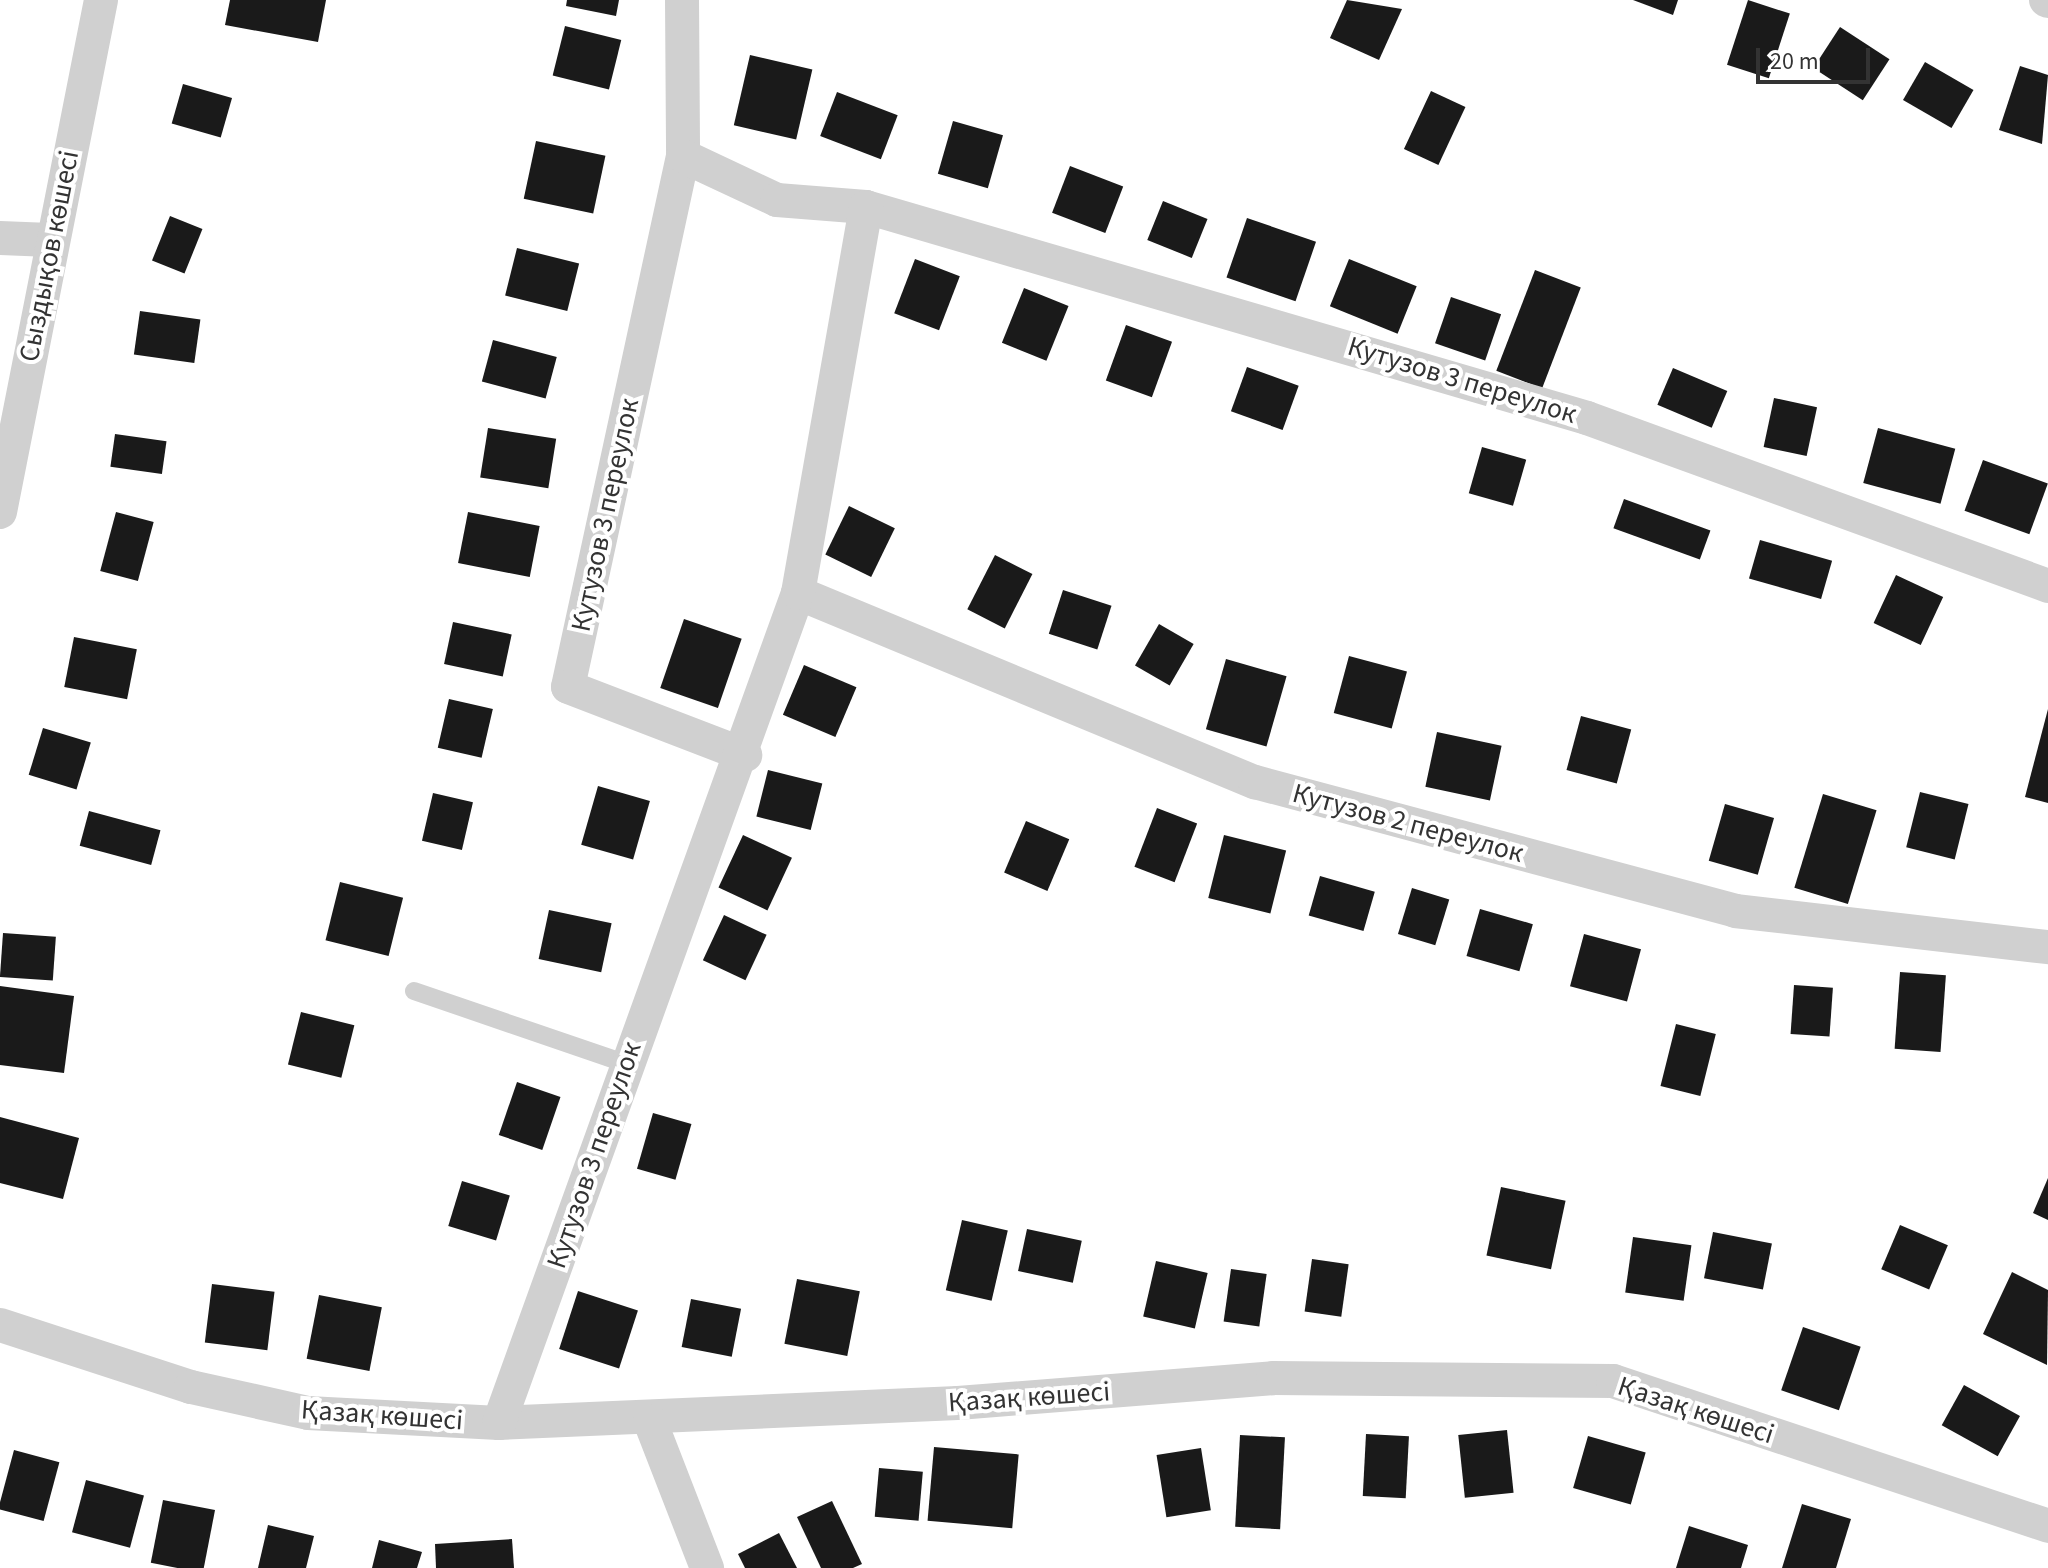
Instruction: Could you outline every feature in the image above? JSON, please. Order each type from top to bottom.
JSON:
[{"type":"street","name":"Сыздықов көшесі","points":[[0,512],[50,240],[101,0]]},
{"type":"street","name":"Кутузов 3 переулок","points":[[682,0],[683,156],[568,687],[745,755]]},
{"type":"street","name":"Кутузов 3 переулок","points":[[683,156],[777,200],[866,207],[1587,418],[2048,586]]},
{"type":"street","name":"Кутузов 3 переулок","points":[[499,1423],[627,1064],[745,755],[798,593],[866,207]]},
{"type":"street","points":[[0,238],[50,240]]},
{"type":"street","name":"Кутузов 2 переулок","points":[[798,593],[1255,782],[1735,911],[2048,947]]},
{"type":"street","name":"Қазақ көшесі","points":[[0,1325],[191,1387],[308,1413],[499,1423],[650,1421],[1273,1378],[1613,1381],[2046,1521]]},
{"type":"street","points":[[650,1421],[707,1568]]},
{"type":"lane","points":[[414,991],[627,1064]]},
{"type":"building","points":[[230,0],[326,0],[318,42],[225,25]]},
{"type":"building","points":[[567,0],[619,0],[616,16],[566,6]]},
{"type":"building","points":[[1347,0],[1402,9],[1379,60],[1330,38]]},
{"type":"building","points":[[1633,0],[1678,0],[1673,15]]},
{"type":"building","points":[[1748,0],[1790,14],[1769,78],[1727,65]]},
{"type":"building","points":[[565,26],[621,40],[609,90],[553,75]]},
{"type":"building","points":[[1840,27],[1889,59],[1863,100],[1813,68]]},
{"type":"building","points":[[750,55],[812,69],[796,140],[734,125]]},
{"type":"building","points":[[1925,62],[1973,90],[1951,128],[1903,100]]},
{"type":"building","points":[[2020,66],[2048,75],[2042,144],[1999,130]]},
{"type":"building","points":[[183,84],[232,98],[221,137],[172,123]]},
{"type":"building","points":[[1431,91],[1465,107],[1438,165],[1404,149]]},
{"type":"building","points":[[837,92],[898,115],[881,159],[820,136]]},
{"type":"building","points":[[953,121],[1003,135],[988,188],[938,174]]},
{"type":"building","points":[[536,141],[605,156],[593,213],[524,199]]},
{"type":"building","points":[[1070,166],[1123,186],[1105,233],[1052,213]]},
{"type":"building","points":[[1163,201],[1208,219],[1192,258],[1147,240]]},
{"type":"building","points":[[170,216],[202,229],[184,274],[152,261]]},
{"type":"building","points":[[1247,218],[1316,242],[1296,301],[1226,278]]},
{"type":"building","points":[[517,248],[579,263],[567,311],[505,296]]},
{"type":"building","points":[[915,259],[960,276],[939,330],[894,313]]},
{"type":"building","points":[[1349,259],[1417,286],[1398,334],[1330,306]]},
{"type":"building","points":[[1535,270],[1581,288],[1542,388],[1496,371]]},
{"type":"building","points":[[1024,288],[1069,306],[1046,361],[1002,343]]},
{"type":"building","points":[[1451,297],[1501,314],[1485,361],[1435,343]]},
{"type":"building","points":[[140,311],[200,319],[194,363],[134,355]]},
{"type":"building","points":[[1126,325],[1172,342],[1152,397],[1106,380]]},
{"type":"building","points":[[493,340],[557,357],[546,399],[482,382]]},
{"type":"building","points":[[1247,367],[1299,386],[1283,430],[1231,411]]},
{"type":"building","points":[[1673,368],[1727,391],[1712,428],[1657,405]]},
{"type":"building","points":[[1774,398],[1817,407],[1807,456],[1764,447]]},
{"type":"building","points":[[488,428],[556,439],[548,488],[480,477]]},
{"type":"building","points":[[1878,428],[1955,449],[1941,504],[1863,483]]},
{"type":"building","points":[[115,434],[166,441],[162,474],[110,467]]},
{"type":"building","points":[[1482,447],[1526,460],[1513,506],[1469,493]]},
{"type":"building","points":[[1983,460],[2048,484],[2029,534],[1965,511]]},
{"type":"building","points":[[1624,499],[1710,530],[1700,560],[1613,528]]},
{"type":"building","points":[[849,506],[895,528],[871,577],[825,555]]},
{"type":"building","points":[[116,512],[154,522],[138,581],[100,571]]},
{"type":"building","points":[[468,512],[540,526],[530,577],[458,563]]},
{"type":"building","points":[[1760,540],[1832,561],[1821,599],[1749,578]]},
{"type":"building","points":[[995,555],[1032,574],[1005,628],[967,609]]},
{"type":"building","points":[[1896,575],[1943,597],[1921,645],[1874,623]]},
{"type":"building","points":[[1063,590],[1112,606],[1097,650],[1049,634]]},
{"type":"building","points":[[684,619],[742,639],[718,708],[660,688]]},
{"type":"building","points":[[453,622],[512,634],[503,677],[444,664]]},
{"type":"building","points":[[1159,624],[1194,644],[1170,686],[1135,666]]},
{"type":"building","points":[[74,637],[137,649],[127,699],[64,687]]},
{"type":"building","points":[[1349,656],[1407,672],[1392,729],[1334,713]]},
{"type":"building","points":[[1226,659],[1287,676],[1266,747],[1206,729]]},
{"type":"building","points":[[804,665],[856,687],[835,737],[783,715]]},
{"type":"building","points":[[449,699],[493,709],[482,758],[438,748]]},
{"type":"building","points":[[2048,709],[2048,803],[2025,797]]},
{"type":"building","points":[[1581,716],[1631,729],[1617,784],[1567,770]]},
{"type":"building","points":[[43,728],[91,743],[76,789],[29,775]]},
{"type":"building","points":[[1437,732],[1502,746],[1490,800],[1425,787]]},
{"type":"building","points":[[768,770],[822,784],[811,830],[756,817]]},
{"type":"building","points":[[598,786],[650,801],[633,860],[581,845]]},
{"type":"building","points":[[1920,792],[1969,804],[1955,859],[1906,847]]},
{"type":"building","points":[[433,793],[473,802],[462,850],[422,841]]},
{"type":"building","points":[[1823,794],[1877,810],[1848,904],[1794,888]]},
{"type":"building","points":[[1725,804],[1774,818],[1758,875],[1709,861]]},
{"type":"building","points":[[1157,808],[1197,823],[1175,882],[1134,867]]},
{"type":"building","points":[[89,811],[160,830],[151,865],[80,846]]},
{"type":"building","points":[[1026,821],[1069,839],[1047,891],[1004,873]]},
{"type":"building","points":[[743,835],[792,858],[767,910],[718,888]]},
{"type":"building","points":[[1224,835],[1286,850],[1270,914],[1208,898]]},
{"type":"building","points":[[1320,876],[1375,892],[1363,931],[1309,915]]},
{"type":"building","points":[[340,882],[403,898],[389,956],[325,940]]},
{"type":"building","points":[[1412,888],[1449,899],[1435,945],[1398,934]]},
{"type":"building","points":[[1480,909],[1533,924],[1519,971],[1466,956]]},
{"type":"building","points":[[549,910],[612,923],[601,972],[539,959]]},
{"type":"building","points":[[724,915],[767,935],[745,980],[703,960]]},
{"type":"building","points":[[3,933],[56,937],[53,981],[0,977]]},
{"type":"building","points":[[1584,934],[1641,949],[1627,1001],[1570,986]]},
{"type":"building","points":[[1900,972],[1946,975],[1941,1052],[1895,1049]]},
{"type":"building","points":[[1794,985],[1833,988],[1829,1037],[1791,1034]]},
{"type":"building","points":[[0,986],[74,996],[64,1073],[0,1065]]},
{"type":"building","points":[[301,1012],[354,1025],[341,1078],[288,1064]]},
{"type":"building","points":[[1676,1024],[1716,1034],[1700,1096],[1661,1086]]},
{"type":"building","points":[[517,1082],[560,1097],[542,1150],[499,1135]]},
{"type":"building","points":[[653,1113],[691,1124],[675,1180],[637,1169]]},
{"type":"building","points":[[0,1117],[79,1138],[63,1199],[0,1183]]},
{"type":"building","points":[[2048,1178],[2048,1220],[2033,1213]]},
{"type":"building","points":[[462,1181],[510,1196],[496,1241],[448,1226]]},
{"type":"building","points":[[1501,1187],[1566,1201],[1551,1269],[1486,1255]]},
{"type":"building","points":[[962,1220],[1008,1231],[992,1301],[946,1290]]},
{"type":"building","points":[[1900,1225],[1948,1245],[1929,1290],[1881,1269]]},
{"type":"building","points":[[1027,1229],[1082,1241],[1073,1283],[1018,1271]]},
{"type":"building","points":[[1713,1232],[1772,1243],[1763,1290],[1704,1278]]},
{"type":"building","points":[[1633,1237],[1691,1245],[1684,1301],[1625,1292]]},
{"type":"building","points":[[1312,1259],[1349,1264],[1341,1317],[1305,1311]]},
{"type":"building","points":[[1156,1261],[1208,1273],[1195,1328],[1143,1317]]},
{"type":"building","points":[[1231,1269],[1267,1274],[1259,1326],[1224,1321]]},
{"type":"building","points":[[2012,1272],[2048,1290],[2047,1365],[1983,1334]]},
{"type":"building","points":[[797,1279],[860,1291],[847,1356],[784,1344]]},
{"type":"building","points":[[212,1284],[275,1292],[267,1350],[205,1343]]},
{"type":"building","points":[[578,1291],[638,1310],[619,1368],[559,1349]]},
{"type":"building","points":[[319,1295],[382,1307],[369,1371],[307,1359]]},
{"type":"building","points":[[691,1299],[741,1309],[732,1357],[682,1347]]},
{"type":"building","points":[[1803,1327],[1861,1347],[1839,1410],[1781,1390]]},
{"type":"building","points":[[1964,1385],[2020,1416],[1998,1456],[1942,1425]]},
{"type":"building","points":[[1507,1430],[1514,1493],[1465,1498],[1458,1435]]},
{"type":"building","points":[[1366,1434],[1409,1436],[1406,1498],[1363,1496]]},
{"type":"building","points":[[1240,1435],[1285,1437],[1280,1529],[1235,1527]]},
{"type":"building","points":[[1588,1436],[1646,1453],[1631,1504],[1573,1488]]},
{"type":"building","points":[[934,1447],[1019,1454],[1012,1528],[928,1521]]},
{"type":"building","points":[[1201,1448],[1211,1510],[1166,1517],[1157,1455]]},
{"type":"building","points":[[14,1450],[59,1462],[44,1521],[0,1509]]},
{"type":"building","points":[[879,1468],[923,1472],[919,1521],[875,1517]]},
{"type":"building","points":[[86,1480],[144,1496],[130,1548],[72,1532]]},
{"type":"building","points":[[163,1500],[215,1510],[204,1568],[177,1568],[151,1563]]},
{"type":"building","points":[[832,1501],[862,1564],[853,1568],[821,1568],[797,1517]]},
{"type":"building","points":[[1802,1504],[1851,1519],[1836,1568],[1782,1568]]},
{"type":"building","points":[[268,1525],[314,1536],[306,1568],[258,1568]]},
{"type":"building","points":[[1689,1526],[1748,1545],[1741,1568],[1676,1568]]},
{"type":"building","points":[[779,1533],[797,1568],[745,1568],[738,1554]]},
{"type":"building","points":[[512,1539],[514,1568],[436,1568],[435,1544]]},
{"type":"building","points":[[379,1540],[422,1552],[417,1568],[372,1568]]}]
